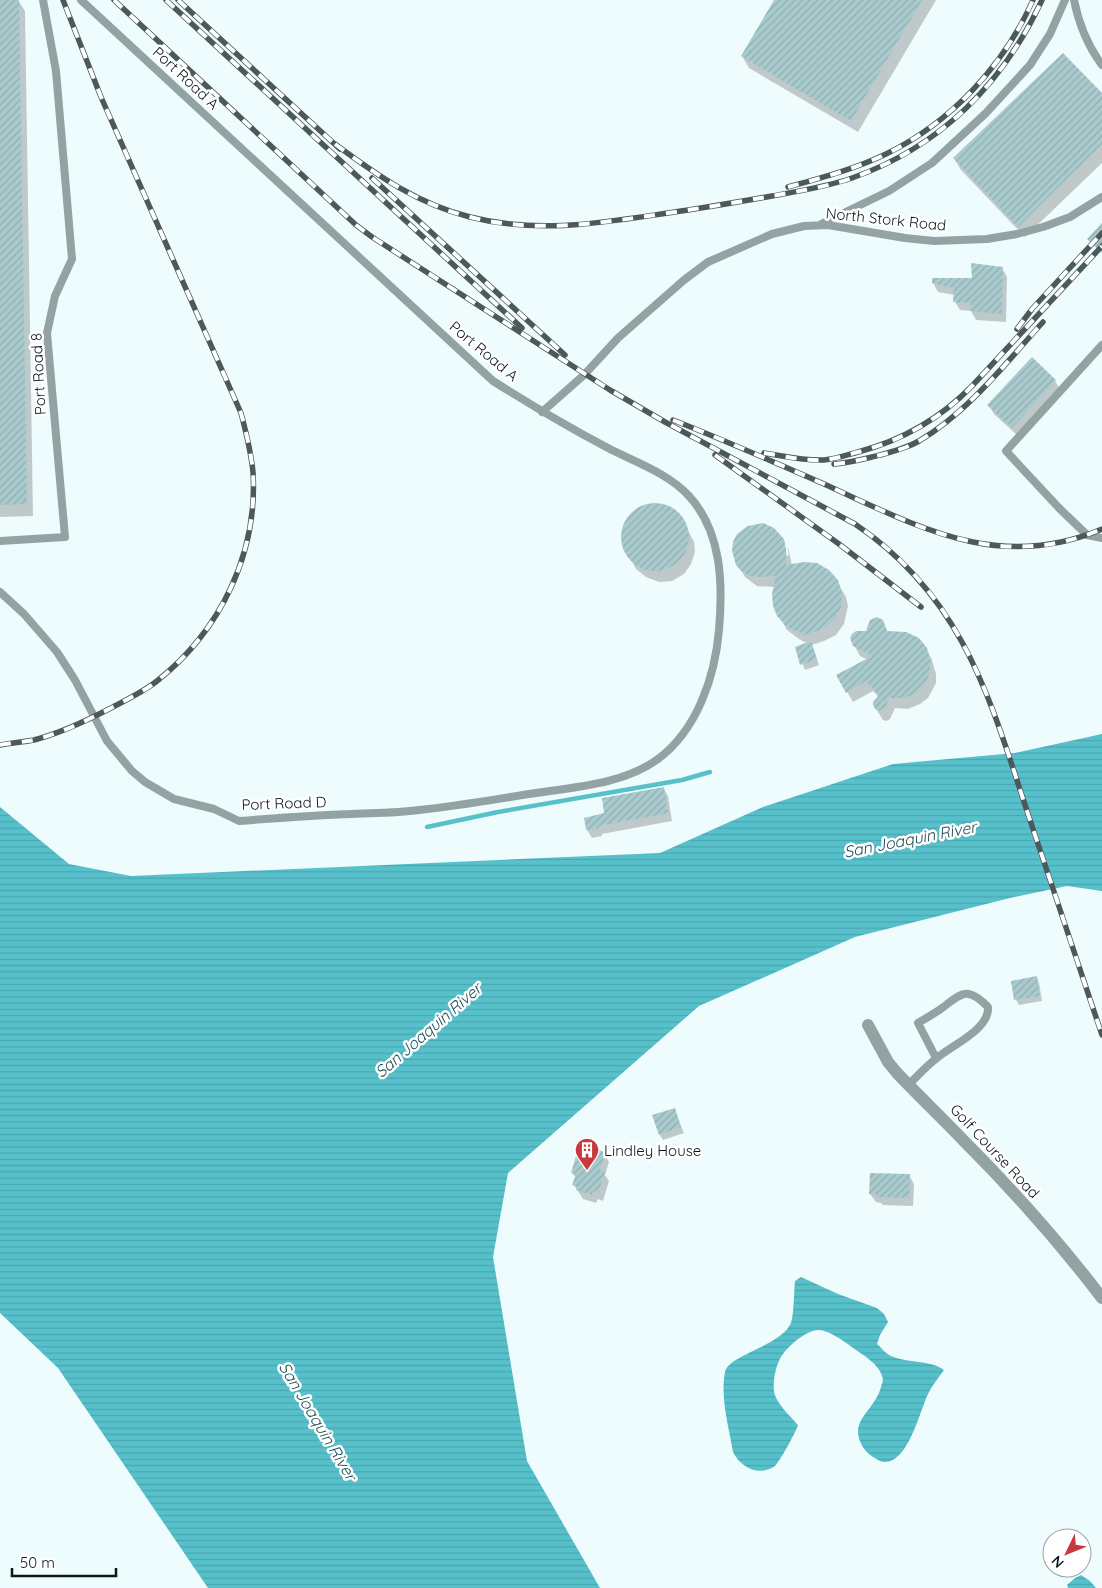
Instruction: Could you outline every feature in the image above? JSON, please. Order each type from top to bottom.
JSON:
[{"type":"street","name":"Golf Course Road","points":[[868,1025],[888,1062],[908,1085],[965,1142],[1072,1259],[1102,1298]]},
{"type":"lane","name":"Port Road 8","points":[[0,541],[65,537],[48,333],[55,296],[72,259],[56,72],[43,0]]},
{"type":"lane","name":"Port Road A","points":[[81,0],[493,381],[542,412],[677,485],[696,504],[708,522],[713,534],[720,574],[721,608],[718,643],[713,669],[705,694],[695,715],[675,743],[663,754]]},
{"type":"lane","points":[[817,226],[888,191],[932,163],[986,113],[1030,65],[1050,34],[1065,0]]},
{"type":"lane","points":[[1074,0],[1082,31],[1090,48],[1102,65]]},
{"type":"lane","name":"North Stork Road","points":[[542,412],[584,375],[618,338],[684,280],[708,262],[772,234],[804,226],[828,225],[906,238],[934,240],[987,239],[1043,227],[1070,217],[1102,197]]},
{"type":"lane","points":[[1102,345],[1006,451],[1059,508],[1088,535],[1102,538]]},
{"type":"lane","name":"Port Road D","points":[[0,592],[24,614],[57,652],[75,680],[107,741],[132,772],[174,799],[214,809],[239,820],[417,810],[571,788],[632,773],[645,767],[663,754]]},
{"type":"lane","points":[[908,1085],[936,1058],[980,1026],[988,1012],[988,1007],[981,1000],[967,994],[961,994],[918,1023],[936,1058]]},
{"type":"water","name":"San Joaquin River","points":[[1102,734],[1102,891],[1067,886],[1010,898],[855,937],[699,1006],[508,1173],[493,1257],[527,1461],[600,1588],[208,1588],[58,1368],[0,1313],[0,807],[69,864],[131,876],[660,853],[763,807],[893,764],[1015,753]]},
{"type":"water","points":[[801,1277],[838,1294],[877,1308],[884,1314],[888,1322],[877,1344],[888,1354],[903,1360],[931,1364],[944,1370],[929,1392],[907,1445],[893,1460],[884,1462],[869,1454],[860,1440],[858,1432],[859,1424],[873,1404],[883,1382],[878,1368],[843,1341],[819,1330],[808,1333],[790,1346],[776,1368],[775,1395],[798,1425],[784,1453],[775,1466],[763,1471],[751,1469],[736,1458],[733,1452],[724,1402],[725,1372],[728,1366],[735,1360],[767,1344],[785,1331],[792,1319],[795,1281]]},
{"type":"water","points":[[1075,1578],[1086,1578],[1096,1588],[1068,1588],[1067,1585]]},
{"type":"building","points":[[0,0],[19,0],[27,504],[0,505]]},
{"type":"building","points":[[774,0],[922,0],[851,121],[741,56]]},
{"type":"building","points":[[1063,53],[1102,93],[1102,144],[1018,227],[953,158]]},
{"type":"building","points":[[1102,223],[1102,253],[1087,239]]},
{"type":"building","points":[[971,263],[1003,267],[1002,314],[970,311],[971,303],[953,302],[954,288],[932,283],[932,278],[972,278]]},
{"type":"building","points":[[1032,357],[1056,380],[1012,428],[987,405]]},
{"type":"building","points":[[655,503],[668,506],[679,513],[686,524],[689,537],[686,550],[679,561],[668,568],[655,571],[642,568],[631,561],[624,550],[621,537],[624,524],[631,513],[642,506]]},
{"type":"building","points":[[763,523],[774,528],[784,539],[786,565],[804,562],[817,563],[829,570],[838,580],[842,593],[841,607],[835,619],[825,628],[805,635],[786,626],[777,616],[773,606],[772,594],[776,576],[750,576],[741,571],[736,565],[732,551],[733,542],[737,534],[748,526]]},
{"type":"building","points":[[877,617],[883,620],[887,631],[906,632],[919,638],[927,648],[931,662],[928,678],[921,689],[905,698],[889,698],[885,708],[879,711],[875,709],[873,702],[879,695],[866,681],[846,693],[836,675],[872,656],[853,646],[850,638],[856,631],[866,631],[870,620]]},
{"type":"building","points":[[811,641],[817,659],[800,665],[795,647]]},
{"type":"building","points":[[664,787],[668,813],[586,830],[584,818],[604,813],[602,798]]},
{"type":"building","points":[[1037,976],[1040,996],[1014,1000],[1011,981]]},
{"type":"building","points":[[675,1108],[681,1127],[659,1135],[652,1115]]},
{"type":"building","name":"Lindley House","points":[[586,1146],[605,1152],[600,1170],[605,1172],[598,1193],[593,1191],[592,1195],[576,1190],[577,1187],[572,1185],[576,1174],[571,1173],[576,1156],[583,1158]]},
{"type":"building","points":[[870,1173],[910,1174],[909,1198],[876,1197],[877,1194],[869,1194]]},
{"type":"waterway","points":[[427,827],[498,812],[682,780],[710,772]]},
{"type":"railway","points":[[0,745],[34,740],[83,722],[146,689],[179,661],[199,639],[216,615],[231,588],[249,532],[253,502],[253,472],[241,413],[101,97],[63,0]]},
{"type":"railway","points":[[114,0],[356,225],[372,237],[610,390],[665,422],[855,524],[893,553],[924,585],[949,620],[970,657],[987,695],[1102,1035]]},
{"type":"railway","points":[[166,0],[522,328]]},
{"type":"railway","points":[[178,0],[340,149]]},
{"type":"railway","points":[[788,187],[838,173],[886,154],[932,126],[953,109],[991,70],[1007,48],[1033,0]]},
{"type":"railway","points":[[335,144],[399,188],[433,205],[470,217],[520,225],[569,225],[618,220],[707,207],[832,184],[884,165],[913,149],[941,130],[965,109],[988,85],[1008,59],[1042,0]]},
{"type":"railway","points":[[372,178],[565,355]]},
{"type":"railway","points":[[1017,329],[1032,309],[1102,233]]},
{"type":"railway","points":[[764,453],[816,460],[841,457],[875,447],[920,427],[960,398],[1102,246]]},
{"type":"railway","points":[[834,464],[902,449],[937,429],[970,402],[1043,322]]},
{"type":"railway","points":[[673,420],[768,459],[892,515],[959,539],[993,545],[1028,546],[1064,541],[1102,529]]},
{"type":"railway","points":[[715,455],[839,544],[921,607]]},
{"type":"place","name":"Lindley House","points":[[587,1171]]}]
